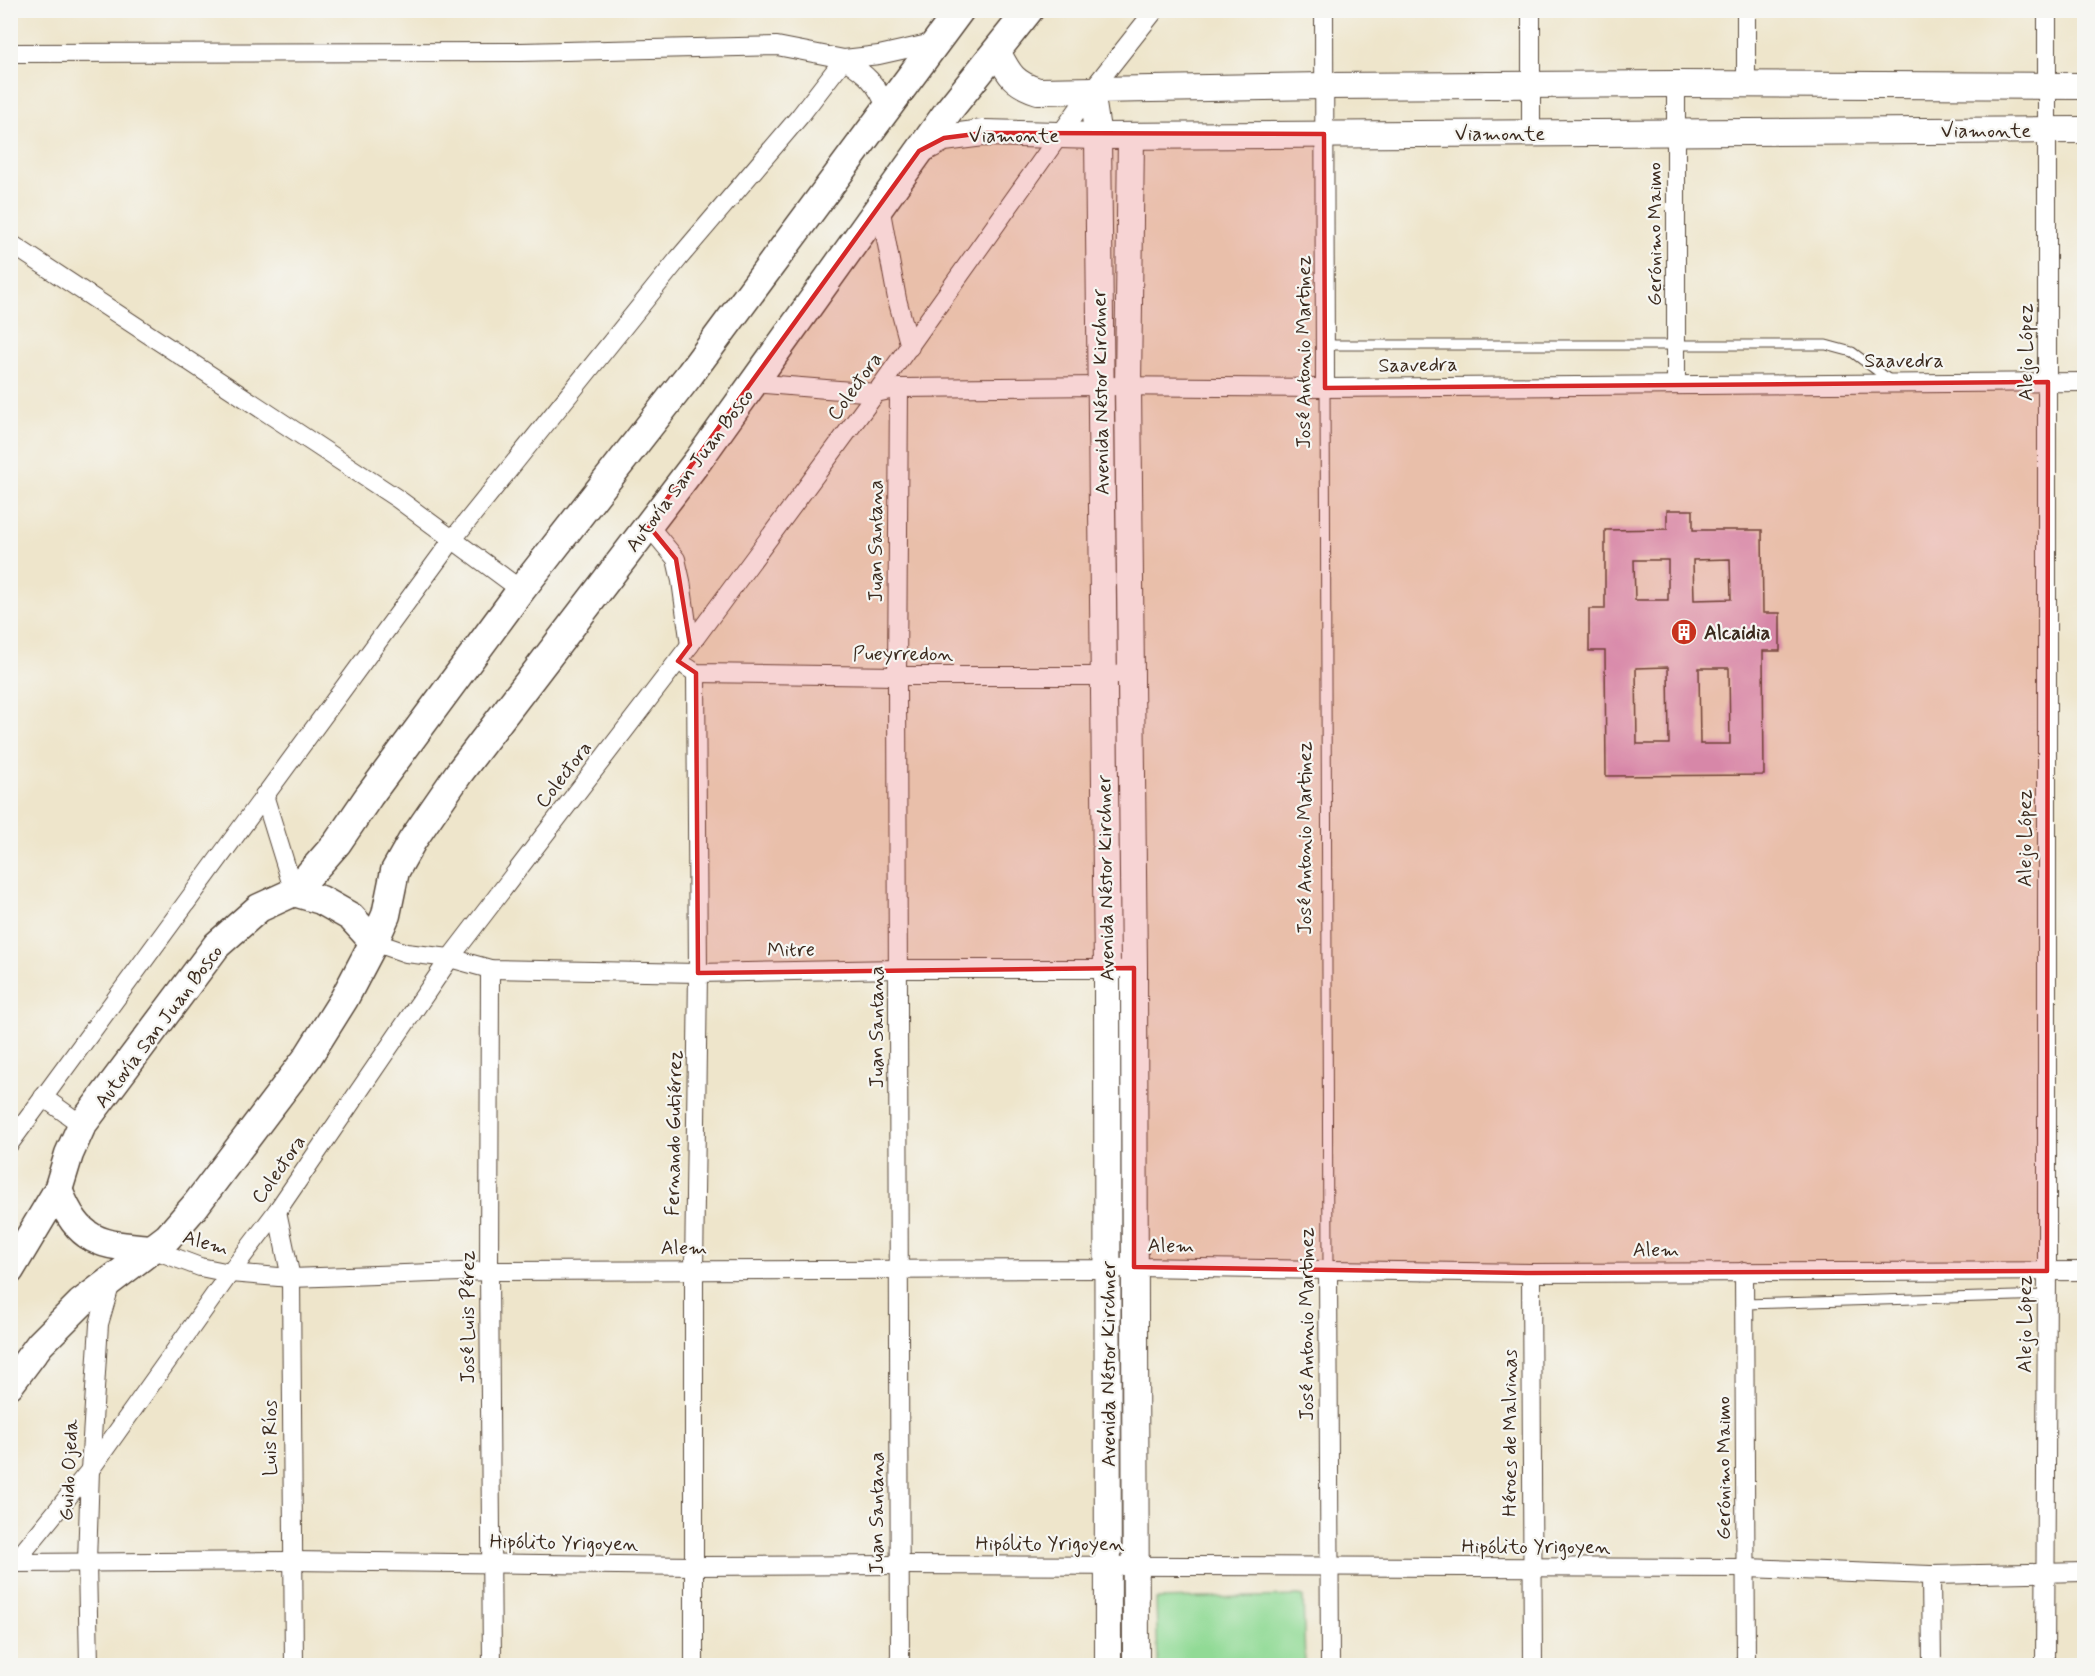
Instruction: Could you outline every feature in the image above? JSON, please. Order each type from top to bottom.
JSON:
[{"type":"main road","name":"Autovía San Juan Bosco","points":[[10,1270],[58,1190],[82,1125],[217,945],[259,908],[294,892],[337,843],[521,590],[690,374],[960,10]]},
{"type":"main road","name":"Autovía San Juan Bosco","points":[[10,1384],[40,1344],[81,1303],[168,1237],[195,1206],[307,1058],[344,999],[374,942],[386,915],[395,871],[412,841],[459,772],[699,459],[919,152],[1029,10]]},
{"type":"main road","points":[[294,892],[321,900],[351,918],[374,942]]},
{"type":"main road","points":[[58,1190],[66,1211],[91,1238],[107,1245],[152,1249]]},
{"type":"street","name":"Colectora","points":[[13,1566],[90,1470],[230,1273],[277,1211],[450,958],[690,645],[910,347],[1091,91],[1155,10]]},
{"type":"street","name":"José Antonio Martinez","points":[[1324,10],[1325,388]]},
{"type":"street","points":[[1531,10],[1531,133]]},
{"type":"street","points":[[1746,10],[1746,84]]},
{"type":"street","name":"Alejo López","points":[[2045,1665],[2047,10]]},
{"type":"street","points":[[10,53],[520,52],[777,46],[844,59],[879,55],[937,42]]},
{"type":"street","points":[[997,51],[1010,76],[1022,86],[1038,91],[1324,86],[1676,84],[2085,86]]},
{"type":"street","points":[[844,59],[867,75],[878,89],[887,109]]},
{"type":"street","points":[[10,1143],[453,539],[679,258],[800,116],[844,59]]},
{"type":"street","name":"Gerónimo Maimo","points":[[1676,84],[1676,384]]},
{"type":"street","name":"Avenida Néstor Kirchner","points":[[1091,91],[1098,136],[1107,970],[1108,1665]]},
{"type":"street","name":"Viamonte","points":[[919,152],[944,138],[983,133],[1098,136],[2085,130]]},
{"type":"street","name":"Avenida Néstor Kirchner","points":[[1131,135],[1128,387],[1134,968],[1136,1665]]},
{"type":"street","points":[[880,206],[897,299],[910,347]]},
{"type":"street","points":[[10,243],[398,499],[521,590]]},
{"type":"street","name":"Saavedra","points":[[753,383],[876,393],[899,388],[1100,386],[1325,388],[2085,382]]},
{"type":"street","name":"Juan Santana","points":[[899,388],[897,676],[900,1665]]},
{"type":"street","points":[[648,525],[676,559],[690,645]]},
{"type":"street","points":[[678,661],[696,673]]},
{"type":"street","name":"Pueyrredon","points":[[696,673],[897,676],[1103,675],[1130,672]]},
{"type":"street","name":"Fernando Gutiérrez","points":[[694,1665],[694,1270],[698,973],[696,673]]},
{"type":"street","points":[[264,795],[294,892]]},
{"type":"street","name":"Mitre","points":[[374,942],[406,953],[450,958],[490,969],[698,973],[1134,968]]},
{"type":"street","name":"José Luis Pérez","points":[[490,969],[489,1271],[492,1665]]},
{"type":"street","points":[[43,1097],[82,1125]]},
{"type":"street","name":"Luis Ríos","points":[[277,1211],[291,1278],[291,1562],[294,1665]]},
{"type":"street","name":"Alem","points":[[152,1249],[200,1267],[230,1273],[291,1278],[489,1271],[1107,1269],[1134,1267],[1531,1273],[2085,1271]]},
{"type":"street","name":"José Antonio Martinez","points":[[1328,1269],[1330,1665]]},
{"type":"street","name":"Gerónimo Maimo","points":[[1744,1271],[1746,1665]]},
{"type":"street","name":"Héroes de Malvinas","points":[[1531,1273],[1533,1665]]},
{"type":"street","name":"Guido Ojeda","points":[[89,1665],[87,1562],[90,1470],[99,1323],[112,1279]]},
{"type":"street","name":"Hipólito Yrigoyen","points":[[13,1566],[87,1562],[291,1562],[694,1566],[1746,1568],[1931,1575],[2085,1572]]},
{"type":"street","points":[[1931,1575],[1932,1665]]},
{"type":"lane","points":[[1325,345],[1826,345],[1852,352],[1893,383]]},
{"type":"lane","name":"José Antonio Martinez","points":[[1325,388],[1328,1269]]},
{"type":"lane","points":[[1745,1304],[2047,1295]]},
{"type":"highlighted area","points":[[983,133],[1324,134],[1325,388],[2048,382],[2047,1271],[1531,1273],[1134,1267],[1134,968],[698,973],[696,673],[678,661],[690,645],[676,559],[648,525],[919,151],[944,138]]},
{"type":"green space","points":[[1303,1596],[1305,1665],[1158,1665],[1156,1599]]},
{"type":"building","name":"Alcaidia","points":[[1667,510],[1693,510],[1693,530],[1762,530],[1763,613],[1780,613],[1780,651],[1763,651],[1764,775],[1606,776],[1605,651],[1589,651],[1589,609],[1605,609],[1605,530],[1667,529]],"holes":[[[1730,559],[1731,599],[1694,600],[1693,560]],[[1634,560],[1668,560],[1668,600],[1635,600]],[[1668,667],[1669,744],[1637,744],[1636,668]],[[1699,668],[1729,668],[1730,744],[1700,744]]]},
{"type":"place","name":"Alcaidia","points":[[1684,632]]}]
